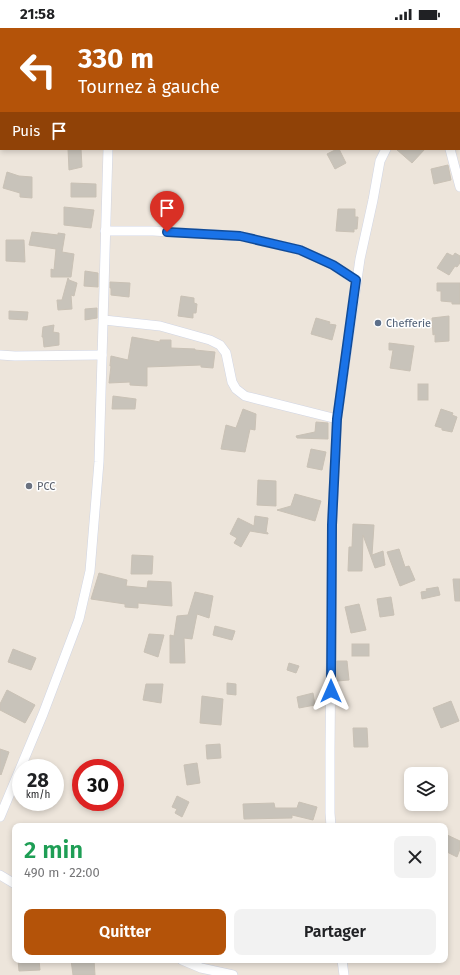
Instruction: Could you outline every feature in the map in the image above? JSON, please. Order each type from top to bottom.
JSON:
[{"type":"street","points":[[0,817],[43,714],[79,619],[90,571],[99,462],[108,150]]},
{"type":"street","points":[[331,823],[332,525],[337,419],[356,280],[380,161],[386,150]]},
{"type":"street","points":[[450,150],[460,187]]},
{"type":"street","points":[[105,231],[153,231],[240,236],[300,250],[333,265],[356,280]]},
{"type":"street","points":[[104,320],[160,326],[210,340],[220,345],[226,353],[232,382],[236,389],[245,396],[337,419]]},
{"type":"street","points":[[0,355],[102,355]]},
{"type":"street","points":[[0,875],[12,882]]},
{"type":"street","points":[[189,963],[201,968],[233,975]]},
{"type":"street","points":[[342,963],[344,975]]},
{"type":"building","points":[[68,150],[81,150],[82,167],[69,170]]},
{"type":"building","points":[[335,150],[340,150],[346,163],[335,169],[327,154]]},
{"type":"building","points":[[397,150],[424,150],[412,163]]},
{"type":"building","points":[[448,165],[451,180],[434,184],[431,169]]},
{"type":"building","points":[[7,172],[19,176],[32,177],[32,198],[20,197],[20,193],[3,188]]},
{"type":"building","points":[[71,183],[96,184],[96,197],[71,197]]},
{"type":"building","points":[[64,207],[94,210],[91,228],[64,225]]},
{"type":"building","points":[[338,209],[355,209],[355,217],[358,217],[357,229],[354,229],[354,232],[336,231]]},
{"type":"building","points":[[32,232],[58,235],[58,233],[65,234],[62,252],[74,254],[71,277],[51,277],[51,269],[54,270],[56,249],[29,245]]},
{"type":"building","points":[[6,240],[24,240],[25,262],[6,261]]},
{"type":"building","points":[[447,253],[453,256],[455,253],[460,256],[460,263],[457,267],[455,266],[449,275],[437,268]]},
{"type":"building","points":[[85,271],[98,273],[98,287],[84,286]]},
{"type":"building","points":[[68,278],[69,280],[77,283],[74,296],[71,295],[72,309],[58,310],[57,300],[62,300]]},
{"type":"building","points":[[110,282],[130,283],[129,297],[111,295]]},
{"type":"building","points":[[437,283],[460,283],[460,304],[452,304],[452,302],[441,301],[441,291],[437,291]]},
{"type":"building","points":[[181,296],[194,298],[194,303],[197,304],[196,313],[193,313],[193,318],[178,316]]},
{"type":"building","points":[[97,308],[97,318],[85,320],[85,309]]},
{"type":"building","points":[[9,311],[28,312],[27,320],[9,319]]},
{"type":"building","points":[[449,316],[449,341],[435,342],[432,318]]},
{"type":"building","points":[[316,318],[330,322],[329,324],[336,325],[332,340],[311,334]]},
{"type":"building","points":[[54,325],[53,332],[59,333],[59,345],[44,347],[42,337],[43,327]]},
{"type":"building","points":[[132,337],[160,342],[160,340],[171,340],[171,348],[215,352],[213,368],[201,367],[201,365],[147,367],[147,386],[130,385],[130,382],[109,383],[111,356],[128,360]]},
{"type":"building","points":[[389,343],[414,346],[410,371],[390,368],[393,350],[389,350]]},
{"type":"building","points":[[418,384],[428,384],[428,400],[418,400]]},
{"type":"building","points":[[113,396],[136,399],[135,409],[112,409]]},
{"type":"building","points":[[243,409],[256,414],[255,430],[250,429],[245,452],[221,449],[226,425],[236,428]]},
{"type":"building","points":[[441,409],[453,413],[452,415],[457,417],[452,432],[442,430],[442,428],[435,426]]},
{"type":"building","points":[[316,422],[328,423],[328,439],[297,438],[296,436],[315,432]]},
{"type":"building","points":[[311,449],[326,452],[322,470],[307,467]]},
{"type":"building","points":[[258,480],[276,481],[276,506],[257,505]]},
{"type":"building","points":[[295,494],[321,501],[315,521],[277,510],[291,506]]},
{"type":"building","points":[[255,516],[268,518],[266,532],[268,534],[250,531],[241,547],[234,543],[237,538],[230,534],[238,518],[254,526]]},
{"type":"building","points":[[353,524],[374,525],[372,555],[383,551],[385,565],[375,568],[363,535],[362,571],[348,571],[349,547],[352,547]]},
{"type":"building","points":[[399,549],[405,567],[409,566],[415,580],[400,586],[387,552]]},
{"type":"building","points":[[132,555],[153,556],[152,574],[131,574]]},
{"type":"building","points":[[99,573],[127,580],[126,586],[147,588],[148,581],[171,582],[172,606],[138,603],[138,608],[125,607],[125,604],[91,599]]},
{"type":"building","points":[[453,579],[460,579],[460,601],[455,601]]},
{"type":"building","points":[[438,587],[440,595],[422,599],[421,592],[427,591],[426,589]]},
{"type":"building","points":[[195,592],[213,596],[209,618],[197,614],[192,639],[184,638],[185,663],[170,663],[170,635],[174,636],[177,616],[188,615]]},
{"type":"building","points":[[391,597],[394,615],[380,617],[377,599]]},
{"type":"building","points":[[359,604],[366,630],[351,633],[345,607]]},
{"type":"building","points":[[215,626],[235,631],[232,640],[213,635]]},
{"type":"building","points":[[149,634],[164,635],[158,657],[144,652]]},
{"type":"building","points":[[352,644],[369,644],[369,656],[352,656]]},
{"type":"building","points":[[13,649],[36,658],[31,670],[8,662]]},
{"type":"building","points":[[337,661],[347,661],[349,680],[337,681]]},
{"type":"building","points":[[289,663],[299,666],[296,673],[287,670]]},
{"type":"building","points":[[227,683],[236,684],[236,695],[227,694]]},
{"type":"building","points":[[146,684],[163,684],[161,703],[143,700]]},
{"type":"building","points":[[7,690],[35,705],[25,723],[0,710],[0,704]]},
{"type":"building","points":[[313,693],[315,705],[299,708],[297,697]]},
{"type":"building","points":[[202,696],[223,699],[221,725],[200,723]]},
{"type":"building","points":[[451,701],[459,721],[441,728],[433,708]]},
{"type":"building","points":[[353,728],[367,728],[368,747],[354,747]]},
{"type":"building","points":[[220,744],[221,758],[207,759],[206,745]]},
{"type":"building","points":[[0,749],[9,752],[1,775],[0,774]]},
{"type":"building","points":[[197,763],[200,783],[187,785],[184,765]]},
{"type":"building","points":[[177,796],[189,802],[182,817],[175,813],[177,809],[172,807]]},
{"type":"building","points":[[299,802],[317,807],[313,820],[292,815],[292,818],[244,819],[243,804],[274,803],[275,808],[297,808]]},
{"type":"building","points":[[448,835],[460,841],[460,849],[457,857],[448,852]]},
{"type":"building","points":[[18,963],[39,963],[40,970],[19,971]]},
{"type":"building","points":[[71,963],[94,963],[95,975],[73,975]]},
{"type":"place","name":"Chefferie","points":[[378,323]]},
{"type":"place","name":"PCC","points":[[29,486]]},
{"type":"route","points":[[167,232],[240,236],[300,250],[333,265],[356,280],[337,419],[332,525],[331,691]]}]
